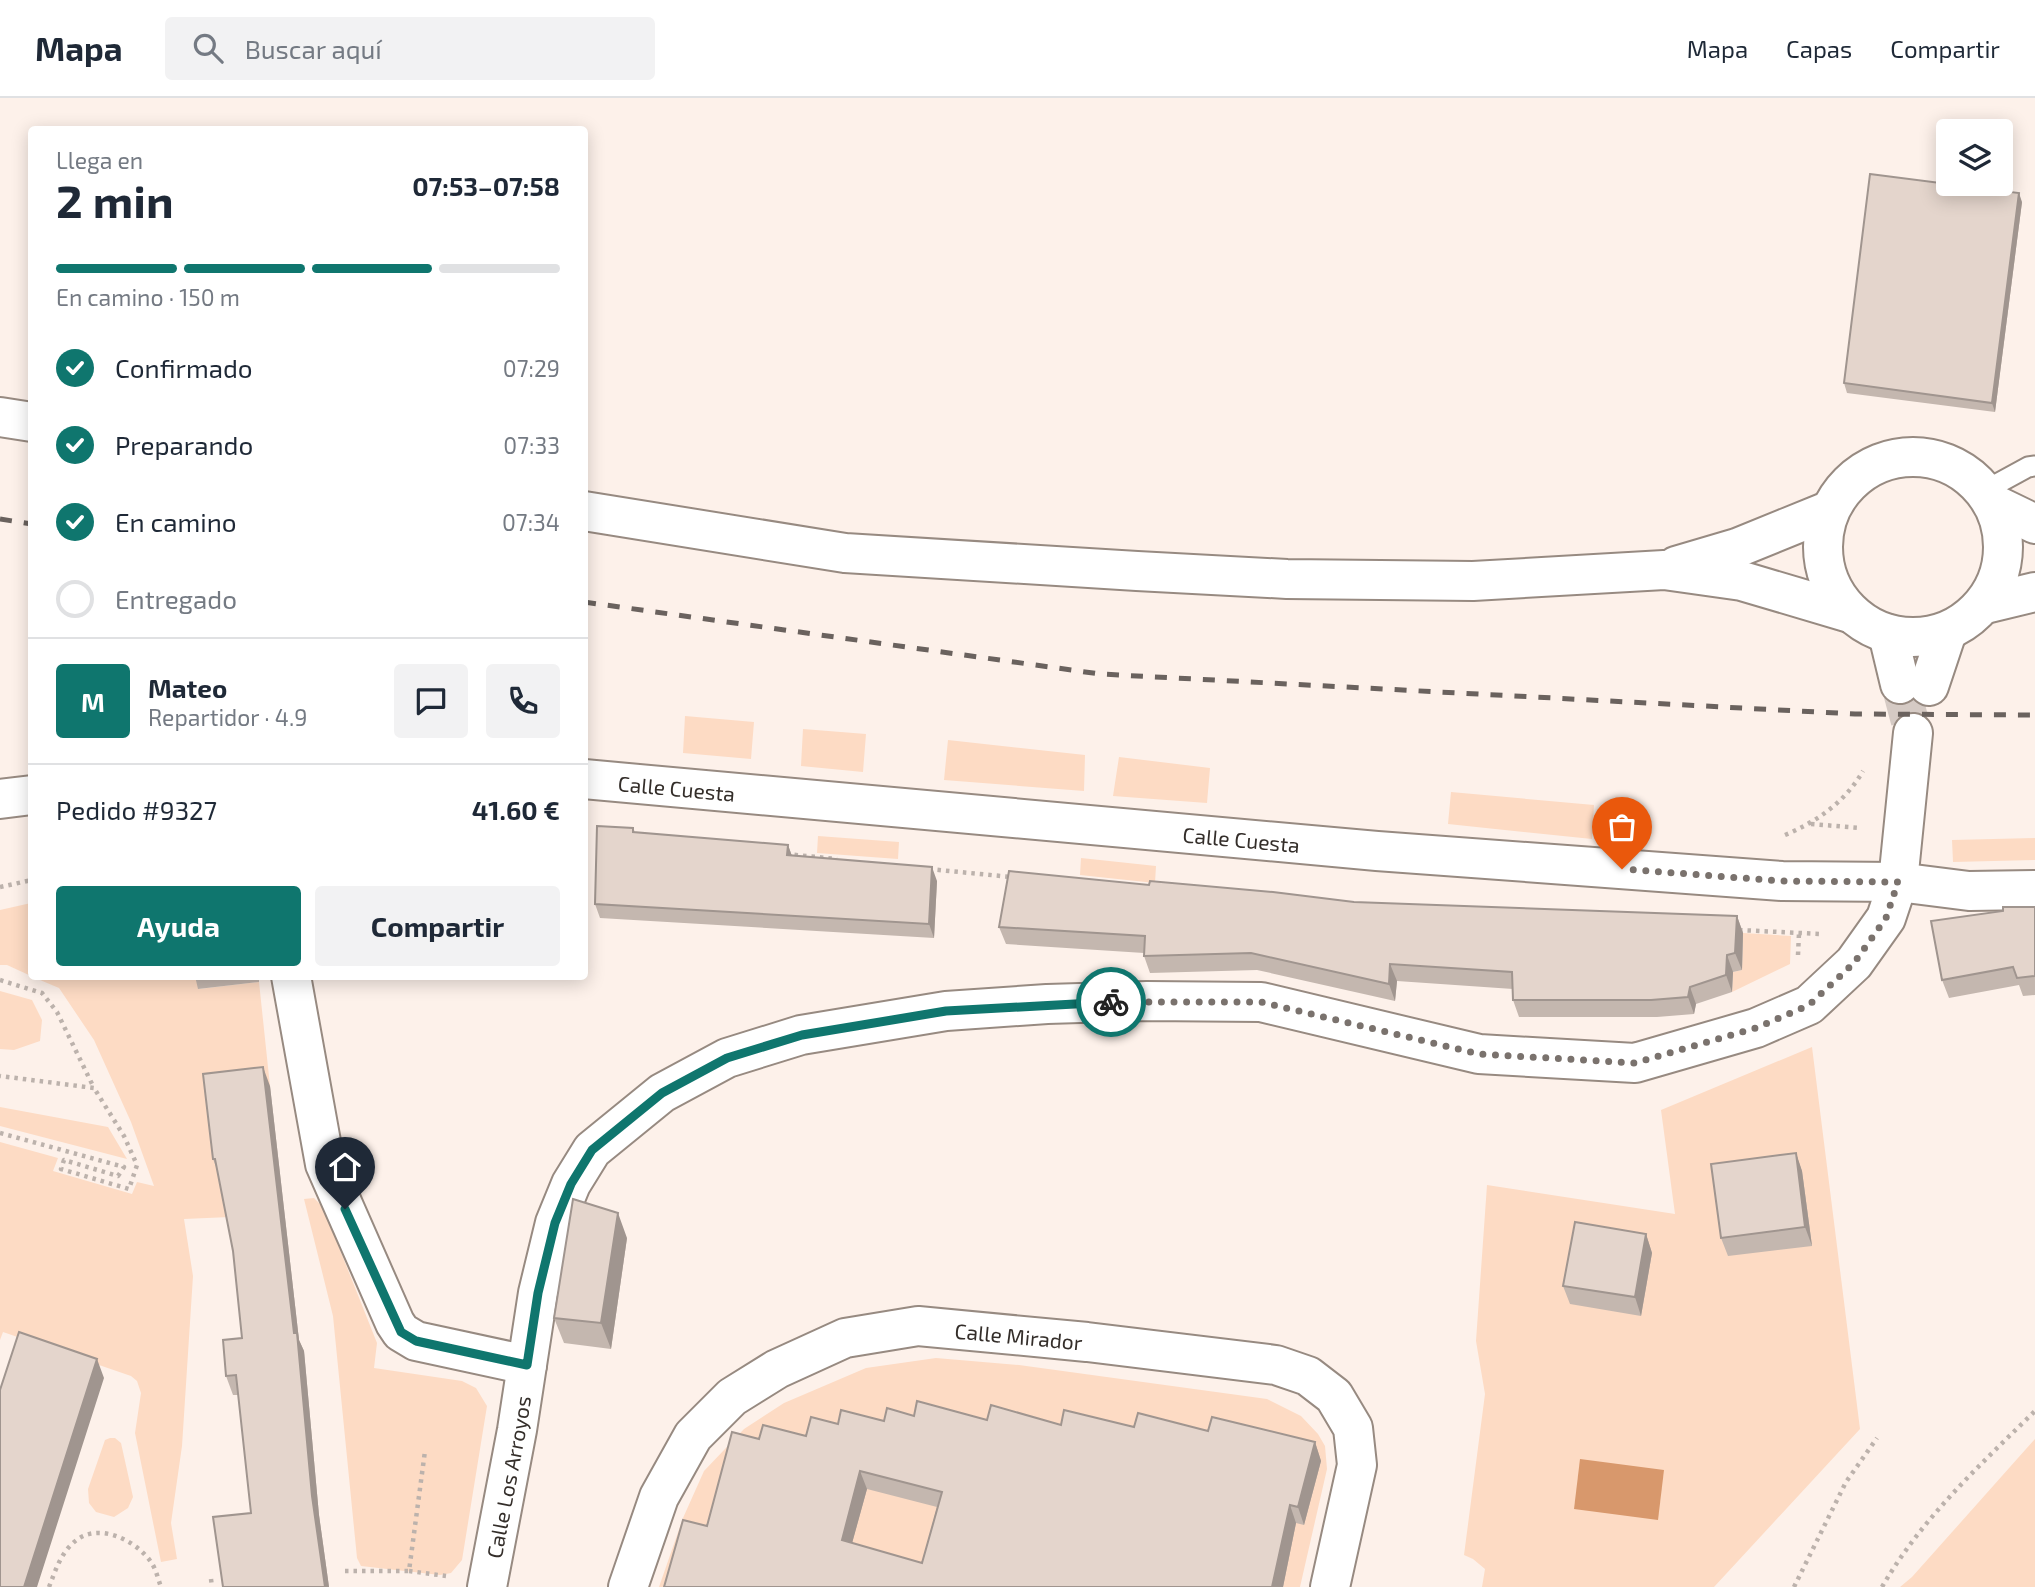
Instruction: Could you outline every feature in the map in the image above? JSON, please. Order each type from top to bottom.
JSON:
[{"type":"street","points":[[0,417],[28,421]]},
{"type":"street","points":[[1989,497],[2004,538],[2001,573],[1984,604],[1968,620],[1947,632],[1918,638],[1888,634],[1868,626],[1850,613],[1829,583],[1822,547],[1828,511],[1850,480],[1882,461],[1919,456],[1956,466],[1989,497],[2035,524]]},
{"type":"street","points":[[1664,570],[1737,548],[1828,511]]},
{"type":"street","points":[[588,512],[845,553],[1150,572],[1287,579],[1473,581],[1664,570],[1742,581],[1850,613]]},
{"type":"street","points":[[1984,604],[2035,592]]},
{"type":"street","points":[[1888,634],[1915,685],[1947,632]]},
{"type":"street","name":"Calle Los Arroyos","points":[[471,1582],[527,1365],[538,1293],[555,1223],[571,1184],[592,1150],[662,1093],[727,1058],[802,1035],[946,1011],[1047,1004],[1217,1000],[1261,1002],[1479,1054],[1635,1063],[1756,1028],[1809,1005],[1854,963],[1886,918],[1898,882],[1913,733]]},
{"type":"street","name":"Calle Cuesta","points":[[588,779],[1377,851],[1782,881],[1898,882],[1969,891],[2035,890]]},
{"type":"street","points":[[0,799],[28,796]]},
{"type":"street","name":"Calle Los Arroyos","points":[[292,980],[325,1164],[395,1323],[401,1332],[416,1341],[527,1365]]},
{"type":"street","name":"Calle Mirador","points":[[628,1587],[659,1497],[693,1436],[732,1397],[777,1369],[845,1338],[918,1326],[1087,1342],[1276,1365],[1308,1376],[1334,1396],[1353,1428],[1356,1452],[1357,1465],[1330,1587]]},
{"type":"lane","points":[[1989,497],[2028,467],[2035,466]]},
{"type":"path","points":[[1782,837],[1811,824],[1832,808],[1862,774],[1866,765]]},
{"type":"path","points":[[780,854],[850,861]]},
{"type":"path","points":[[920,867],[1017,877]]},
{"type":"path","points":[[0,887],[28,881]]},
{"type":"path","points":[[1729,929],[1829,934]]},
{"type":"path","points":[[0,980],[42,993],[57,1012],[94,1088],[124,1136],[137,1165],[129,1189],[61,1170],[64,1160],[118,1176],[124,1167],[0,1133]]},
{"type":"path","points":[[0,1076],[94,1088]]},
{"type":"path","points":[[1882,1587],[1902,1553],[1952,1493],[2035,1411]]},
{"type":"path","points":[[1794,1587],[1846,1482],[1877,1437]]},
{"type":"path","points":[[409,1571],[425,1451]]},
{"type":"path","points":[[49,1587],[71,1544],[82,1535],[96,1533],[116,1535],[139,1546],[153,1564],[161,1587]]},
{"type":"path","points":[[345,1571],[409,1571],[471,1582]]},
{"type":"path","points":[[211,1580],[212,1587]]},
{"type":"shaded area","points":[[685,716],[754,722],[751,759],[683,753]]},
{"type":"shaded area","points":[[803,729],[866,734],[863,772],[801,766]]},
{"type":"shaded area","points":[[948,740],[1085,755],[1084,791],[944,780]]},
{"type":"shaded area","points":[[1119,757],[1210,768],[1207,803],[1113,796]]},
{"type":"shaded area","points":[[1451,792],[1594,805],[1592,839],[1448,824]]},
{"type":"shaded area","points":[[818,836],[899,842],[898,859],[817,853]]},
{"type":"shaded area","points":[[2035,838],[2035,860],[1953,862],[1952,840]]},
{"type":"shaded area","points":[[1081,858],[1156,866],[1155,883],[1080,875]]},
{"type":"shaded area","points":[[28,904],[28,975],[7,965],[0,965],[0,910]]},
{"type":"shaded area","points":[[1743,933],[1791,936],[1790,964],[1732,992],[1733,972],[1742,970]]},
{"type":"shaded area","points":[[40,980],[198,980],[199,989],[259,982],[270,1086],[230,1217],[184,1219],[193,1276],[182,1446],[171,1523],[177,1559],[161,1562],[135,1433],[141,1393],[137,1381],[131,1376],[3,1332],[0,1340],[0,1142],[58,1158],[53,1171],[132,1194],[137,1182],[154,1186],[131,1122],[94,1040],[59,988]]},
{"type":"shaded area","points":[[0,991],[32,1000],[42,1020],[40,1041],[14,1050],[0,1049]]},
{"type":"shaded area","points":[[1812,1047],[1860,1429],[1714,1587],[1482,1587],[1485,1569],[1464,1555],[1485,1394],[1476,1341],[1487,1185],[1675,1214],[1661,1110]]},
{"type":"shaded area","points":[[0,1107],[108,1127],[127,1159],[0,1126]]},
{"type":"shaded area","points":[[314,1198],[323,1207],[377,1343],[374,1368],[462,1381],[476,1388],[487,1406],[462,1560],[451,1573],[440,1575],[361,1566],[357,1558],[333,1316],[304,1199]]},
{"type":"shaded area","points":[[936,1358],[1019,1365],[1267,1399],[1301,1416],[1325,1446],[1327,1469],[1300,1587],[659,1587],[683,1518],[704,1471],[744,1429],[784,1403],[866,1368]]},
{"type":"shaded area","points":[[110,1438],[121,1443],[133,1497],[128,1508],[114,1517],[96,1512],[89,1503],[88,1489],[105,1440]]},
{"type":"shaded area","points":[[2035,1439],[2035,1587],[1900,1587],[1912,1577]]},
{"type":"shaded area","points":[[1580,1459],[1664,1470],[1658,1520],[1574,1509]]},
{"type":"building","points":[[1870,174],[1936,182],[1936,196],[2013,196],[2013,192],[2019,193],[1992,403],[1844,383]]},
{"type":"building","points":[[597,826],[633,828],[633,832],[788,845],[787,855],[932,867],[929,924],[595,904]]},
{"type":"building","points":[[1009,871],[1149,885],[1150,881],[1273,892],[1354,902],[1737,916],[1735,953],[1727,955],[1726,975],[1690,987],[1688,997],[1651,1000],[1513,1000],[1512,972],[1390,964],[1389,984],[1251,953],[1144,956],[1145,936],[999,927]]},
{"type":"building","points":[[2003,907],[2035,907],[2035,976],[2017,978],[2013,967],[1942,980],[1931,921],[2003,911]]},
{"type":"building","points":[[263,1067],[294,1333],[297,1333],[312,1496],[325,1587],[223,1587],[213,1517],[251,1513],[236,1375],[226,1376],[223,1340],[242,1338],[233,1251],[213,1159],[203,1074]]},
{"type":"building","points":[[1796,1153],[1805,1227],[1721,1238],[1711,1164]]},
{"type":"building","points":[[573,1199],[618,1213],[601,1323],[554,1318]]},
{"type":"building","points":[[1575,1222],[1646,1234],[1635,1297],[1563,1286]]},
{"type":"building","points":[[19,1332],[97,1359],[24,1587],[0,1587],[0,1390]]},
{"type":"building","points":[[917,1401],[987,1420],[991,1405],[1061,1425],[1064,1410],[1134,1427],[1138,1413],[1208,1431],[1212,1417],[1315,1442],[1298,1507],[1290,1505],[1272,1587],[664,1587],[683,1520],[707,1526],[732,1432],[759,1439],[763,1425],[806,1436],[811,1417],[838,1424],[841,1410],[884,1421],[887,1408],[914,1416]],"holes":[[[860,1471],[942,1492],[922,1563],[842,1540]]]},
{"type":"tunnel","points":[[1900,684],[1913,733]]},
{"type":"railway","points":[[0,519],[28,523]]},
{"type":"railway","points":[[588,603],[1100,674],[1855,714],[2035,715]]},
{"type":"way so far","points":[[1111,1002],[1261,1002],[1479,1054],[1635,1063],[1756,1028],[1809,1005],[1854,963],[1886,918],[1898,882],[1782,881],[1622,869]]},
{"type":"route","points":[[345,1209],[401,1332],[416,1341],[527,1365],[538,1293],[555,1223],[571,1184],[592,1150],[662,1093],[727,1058],[802,1035],[946,1011],[1111,1002]]}]
